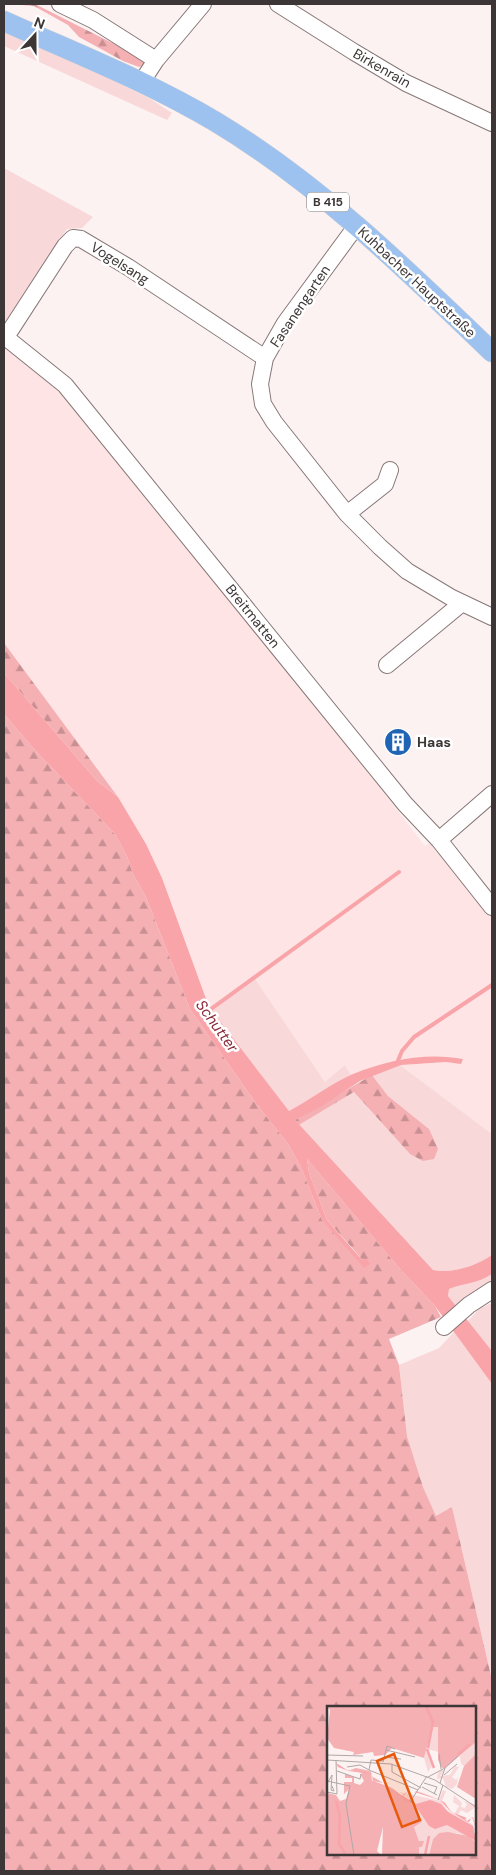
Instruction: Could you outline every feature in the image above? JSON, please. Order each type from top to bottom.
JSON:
[{"type":"main road","name":"B 415","points":[[4,21],[141,83]]},
{"type":"main road","name":"Kuhbacher Hauptstraße","points":[[141,83],[202,114],[279,164],[357,226],[492,352]]},
{"type":"street","points":[[60,4],[94,20],[156,60]]},
{"type":"street","points":[[141,83],[156,60],[203,4]]},
{"type":"street","name":"Birkenrain","points":[[278,4],[406,83],[492,123]]},
{"type":"street","name":"Fasanengarten","points":[[357,226],[285,323],[265,358],[260,384],[263,404],[268,413],[348,514],[380,548],[407,571],[462,603],[492,617]]},
{"type":"street","name":"Vogelsang","points":[[5,336],[65,246],[73,238],[82,239],[128,267],[265,358]]},
{"type":"street","name":"Breitmatten","points":[[5,336],[65,385],[492,907]]},
{"type":"street","points":[[348,514],[385,484],[390,470]]},
{"type":"street","points":[[387,665],[462,603]]},
{"type":"street","points":[[438,840],[492,794]]},
{"type":"street","points":[[444,1327],[492,1290]]},
{"type":"shaded area","points":[[4,27],[149,98],[172,113],[167,120],[4,46]]},
{"type":"shaded area","points":[[4,168],[93,217],[82,228],[67,229],[4,325]]},
{"type":"shaded area","points":[[4,344],[65,394],[217,578],[425,846],[432,841],[492,913],[492,1134],[400,1065],[446,1062],[461,1064],[463,1059],[399,1059],[351,1075],[345,1065],[325,1082],[253,976],[209,1007],[162,878],[146,844],[118,797],[4,643]]},
{"type":"shaded area","points":[[253,976],[325,1082],[345,1065],[351,1075],[289,1111],[209,1007]]},
{"type":"shaded area","points":[[400,1065],[492,1134],[492,1255],[479,1263],[456,1270],[433,1270],[299,1125],[354,1092],[429,1129],[388,1096],[372,1075]]},
{"type":"shaded area","points":[[492,1274],[492,1281],[457,1307],[448,1296],[449,1289],[481,1280]]},
{"type":"shaded area","points":[[492,1303],[492,1351],[468,1321],[480,1308]]},
{"type":"shaded area","points":[[454,1332],[492,1384],[492,1680],[452,1507],[436,1517],[423,1487],[407,1436],[399,1365],[439,1348]]},
{"type":"green space","points":[[9,4],[35,4],[136,55],[145,61],[145,65],[139,67],[123,61],[79,37],[68,25],[34,6]]},
{"type":"green space","points":[[4,643],[118,797],[97,781],[4,673]]},
{"type":"green space","points":[[4,714],[33,748],[115,834],[127,856],[133,874],[146,897],[190,1009],[255,1102],[288,1144],[301,1167],[322,1220],[363,1260],[327,1220],[309,1173],[307,1159],[400,1269],[435,1306],[441,1317],[389,1339],[399,1365],[407,1436],[423,1487],[436,1516],[452,1507],[492,1680],[492,1871],[4,1871]]},
{"type":"green space","points":[[372,1075],[388,1096],[429,1129],[438,1149],[434,1159],[423,1161],[410,1154],[354,1092],[299,1125],[295,1120]]},
{"type":"water","name":"Schutter","points":[[4,673],[97,781],[118,797],[146,844],[162,878],[209,1007],[289,1111],[345,1078],[379,1065],[393,1061],[435,1056],[463,1059],[461,1064],[446,1062],[401,1065],[360,1081],[322,1106],[295,1120],[433,1270],[448,1271],[464,1268],[479,1263],[492,1255],[492,1274],[481,1280],[449,1289],[448,1296],[492,1351],[492,1384],[435,1306],[400,1269],[307,1159],[309,1173],[327,1220],[362,1260],[367,1259],[370,1264],[364,1268],[322,1220],[301,1167],[288,1144],[255,1102],[190,1009],[146,897],[133,874],[127,856],[115,834],[33,748],[4,714]]},
{"type":"waterway","name":"Schutter","points":[[207,1012],[399,872]]},
{"type":"waterway","points":[[397,1063],[402,1051],[414,1037],[492,985]]},
{"type":"place","name":"Haas","points":[[398,742]]}]
